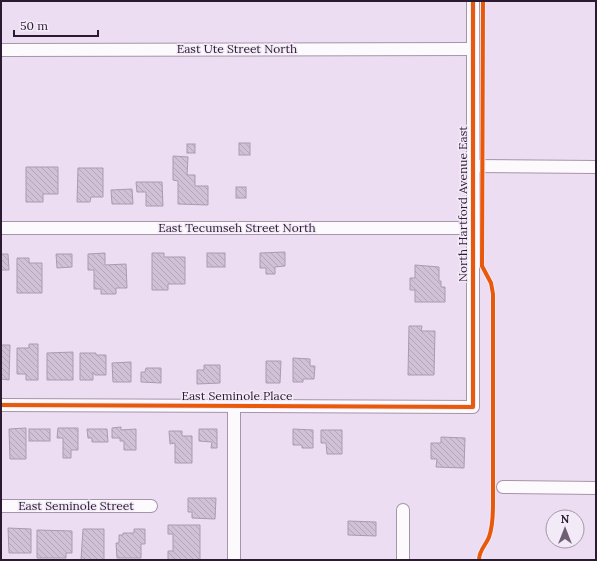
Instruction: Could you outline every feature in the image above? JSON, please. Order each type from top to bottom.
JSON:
[{"type":"street","name":"North Hartford Avenue East","points":[[473,1],[473,407]]},
{"type":"street","name":"East Ute Street North","points":[[1,50],[473,49]]},
{"type":"street","points":[[473,166],[596,167]]},
{"type":"street","name":"East Tecumseh Street North","points":[[1,228],[473,228]]},
{"type":"street","name":"East Seminole Place","points":[[1,405],[473,407]]},
{"type":"street","points":[[234,406],[234,560]]},
{"type":"street","points":[[503,487],[596,488]]},
{"type":"street","name":"East Seminole Street","points":[[1,506],[151,506]]},
{"type":"street","points":[[403,510],[403,560]]},
{"type":"building","points":[[239,143],[250,143],[250,155],[239,155]]},
{"type":"building","points":[[187,144],[195,144],[195,153],[187,153]]},
{"type":"building","points":[[173,156],[188,157],[187,175],[195,175],[195,186],[208,186],[208,205],[178,204],[178,181],[173,180]]},
{"type":"building","points":[[26,167],[58,167],[58,194],[43,194],[43,202],[26,202]]},
{"type":"building","points":[[78,168],[103,168],[103,197],[91,197],[90,202],[77,202]]},
{"type":"building","points":[[136,182],[162,182],[163,206],[146,206],[146,192],[137,192]]},
{"type":"building","points":[[236,187],[246,187],[246,198],[236,198]]},
{"type":"building","points":[[132,189],[133,204],[112,204],[111,190]]},
{"type":"building","points":[[285,252],[285,266],[275,267],[275,274],[266,274],[266,268],[260,268],[260,253]]},
{"type":"building","points":[[105,253],[105,265],[126,264],[127,288],[116,288],[116,294],[101,294],[101,289],[94,289],[94,270],[88,270],[88,254]]},
{"type":"building","points":[[152,253],[164,253],[164,257],[185,257],[185,284],[168,284],[168,290],[152,290]]},
{"type":"building","points":[[207,253],[225,253],[225,267],[207,267]]},
{"type":"building","points":[[1,254],[8,254],[9,270],[1,270]]},
{"type":"building","points":[[56,254],[72,254],[72,267],[57,268]]},
{"type":"building","points":[[17,258],[29,258],[29,263],[42,263],[42,293],[17,293]]},
{"type":"building","points":[[415,265],[439,267],[439,281],[441,281],[441,287],[445,287],[445,302],[415,302],[415,290],[410,290],[410,278],[415,278]]},
{"type":"building","points":[[409,326],[422,326],[421,331],[435,331],[434,375],[408,375]]},
{"type":"building","points":[[29,344],[38,344],[38,380],[26,380],[26,374],[17,374],[17,348],[29,348]]},
{"type":"building","points":[[1,345],[10,345],[9,380],[1,379]]},
{"type":"building","points":[[73,352],[73,380],[47,380],[47,353]]},
{"type":"building","points":[[80,353],[96,353],[96,355],[106,355],[106,375],[95,375],[93,372],[93,380],[80,380]]},
{"type":"building","points":[[293,358],[310,359],[310,366],[315,366],[314,379],[303,379],[303,382],[293,382]]},
{"type":"building","points":[[266,361],[281,361],[280,383],[266,383]]},
{"type":"building","points":[[131,362],[131,382],[113,382],[112,363]]},
{"type":"building","points":[[204,365],[220,365],[220,383],[197,384],[197,370],[204,370]]},
{"type":"building","points":[[146,368],[161,368],[161,383],[141,382],[141,372],[145,372]]},
{"type":"building","points":[[121,427],[121,430],[136,429],[136,450],[124,450],[124,441],[120,441],[120,438],[112,438],[112,428]]},
{"type":"building","points":[[26,428],[26,459],[10,459],[9,429]]},
{"type":"building","points":[[58,428],[78,428],[78,450],[71,450],[71,458],[63,458],[63,438],[57,438]]},
{"type":"building","points":[[29,429],[50,429],[50,441],[29,441]]},
{"type":"building","points":[[87,429],[107,429],[108,442],[92,442],[92,438],[88,438]]},
{"type":"building","points":[[199,429],[217,429],[217,448],[211,448],[212,442],[199,441]]},
{"type":"building","points":[[293,429],[313,430],[313,448],[302,448],[302,445],[293,445]]},
{"type":"building","points":[[321,430],[342,430],[342,454],[327,454],[326,443],[321,443]]},
{"type":"building","points":[[169,431],[182,431],[182,436],[192,436],[192,463],[175,463],[175,443],[170,444]]},
{"type":"building","points":[[441,437],[465,438],[464,468],[436,467],[437,459],[431,459],[431,443],[441,443]]},
{"type":"building","points":[[188,498],[216,498],[215,519],[192,518],[192,512],[188,512]]},
{"type":"building","points":[[348,521],[376,522],[376,536],[348,535]]},
{"type":"building","points":[[168,525],[200,525],[200,560],[168,560],[168,551],[173,551],[173,534],[168,534]]},
{"type":"building","points":[[8,528],[31,529],[31,553],[9,553]]},
{"type":"building","points":[[83,529],[104,529],[104,560],[81,560]]},
{"type":"building","points":[[134,529],[145,529],[145,544],[141,544],[141,558],[117,558],[116,543],[119,543],[119,535],[123,535],[123,533],[134,533]]},
{"type":"building","points":[[37,530],[72,531],[72,553],[66,553],[66,558],[37,558]]},
{"type":"cycle path","points":[[1,405],[473,407],[473,1]]},
{"type":"cycle path","points":[[479,560],[480,553],[488,540],[490,533],[493,508],[493,294],[491,283],[482,266],[483,1]]}]
